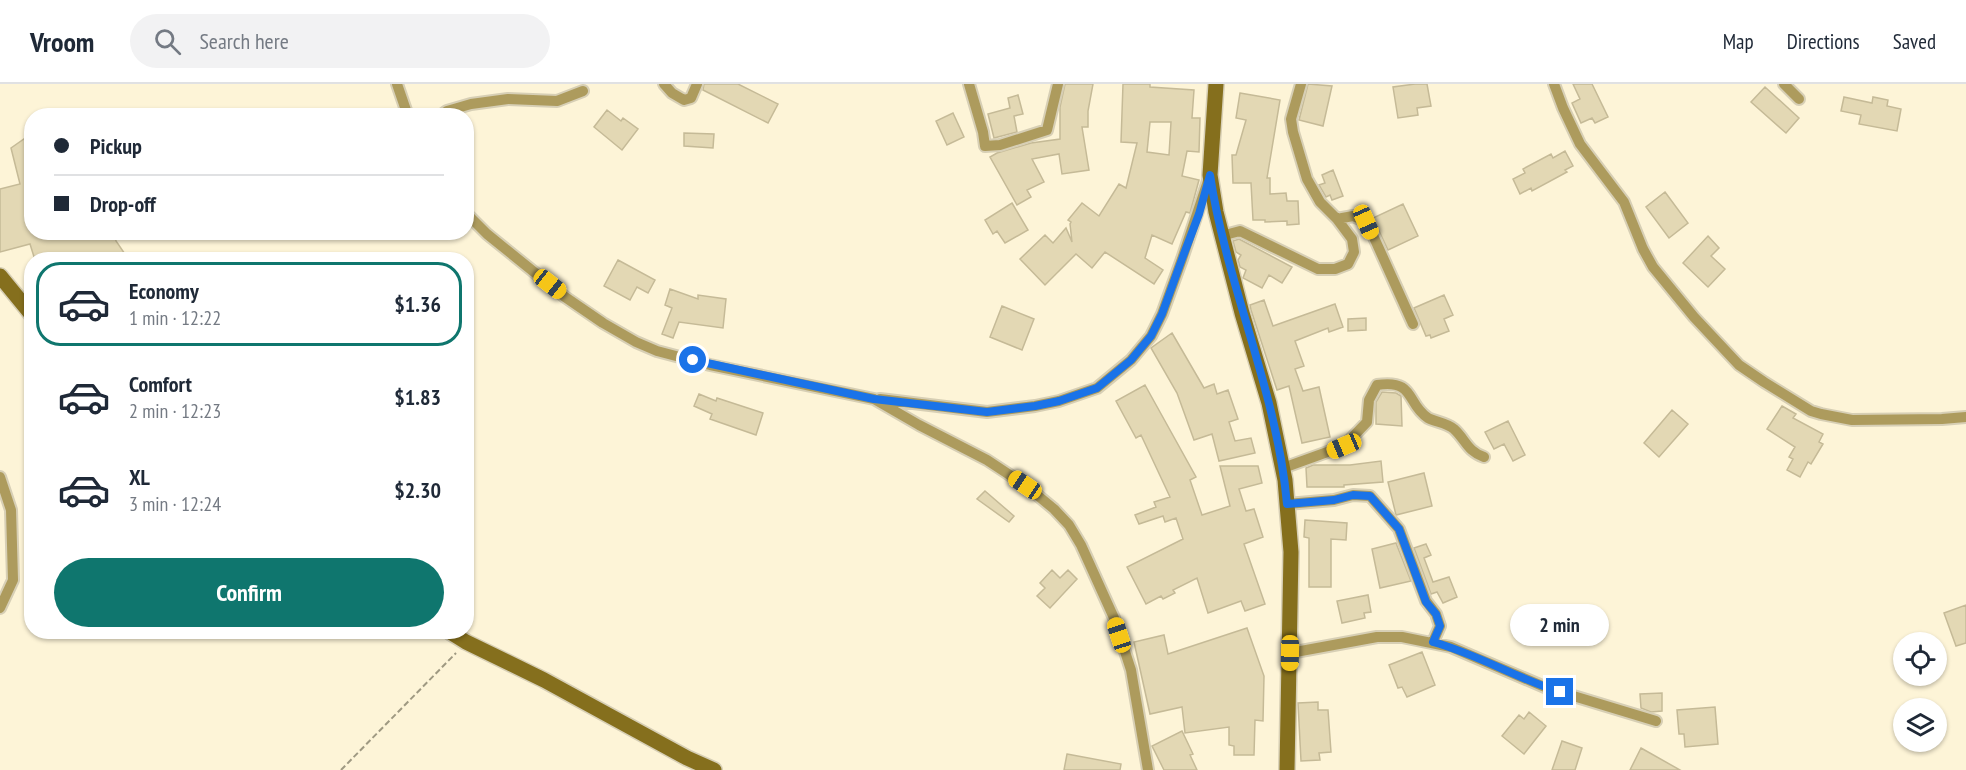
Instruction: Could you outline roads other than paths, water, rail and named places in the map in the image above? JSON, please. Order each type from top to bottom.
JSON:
[{"type":"main road","points":[[1216,84],[1210,175],[1221,236],[1269,403],[1283,468],[1287,504],[1291,552],[1287,770]]},
{"type":"main road","points":[[0,276],[24,305]]},
{"type":"main road","points":[[461,639],[714,770]]},
{"type":"street","points":[[397,84],[405,108]]},
{"type":"street","points":[[664,84],[672,93],[684,100],[692,98],[697,84]]},
{"type":"street","points":[[969,84],[985,146],[1000,145],[1047,130],[1058,84]]},
{"type":"street","points":[[1221,236],[1240,231],[1318,269],[1335,269],[1348,264],[1354,252],[1352,239],[1338,219],[1320,202],[1307,179],[1293,132],[1291,120],[1301,84]]},
{"type":"street","points":[[1554,84],[1580,144],[1624,202],[1653,267],[1694,317],[1739,365],[1811,411],[1832,417],[1874,420],[1966,417]]},
{"type":"street","points":[[1784,84],[1798,99]]},
{"type":"street","points":[[457,108],[508,99],[557,101],[583,91]]},
{"type":"street","points":[[474,221],[565,297],[603,323],[657,351],[710,365],[874,399],[987,412],[1059,401],[1097,388],[1131,360],[1151,336],[1162,314],[1199,214],[1210,175]]},
{"type":"street","points":[[1338,219],[1353,216],[1366,222],[1413,324]]},
{"type":"street","points":[[1283,468],[1344,446],[1367,422],[1369,400],[1377,385],[1389,384],[1399,386],[1425,416],[1454,429],[1474,454],[1484,457]]},
{"type":"street","points":[[874,399],[987,460],[1025,485],[1069,525],[1081,545],[1114,618],[1131,670],[1148,770]]},
{"type":"street","points":[[0,477],[11,510],[13,580],[0,608]]},
{"type":"street","points":[[1287,504],[1334,500],[1353,495],[1370,496],[1399,529],[1426,602],[1436,614],[1440,626],[1433,642]]},
{"type":"street","points":[[1290,653],[1393,636],[1433,642],[1476,656],[1547,688],[1656,721]]}]
